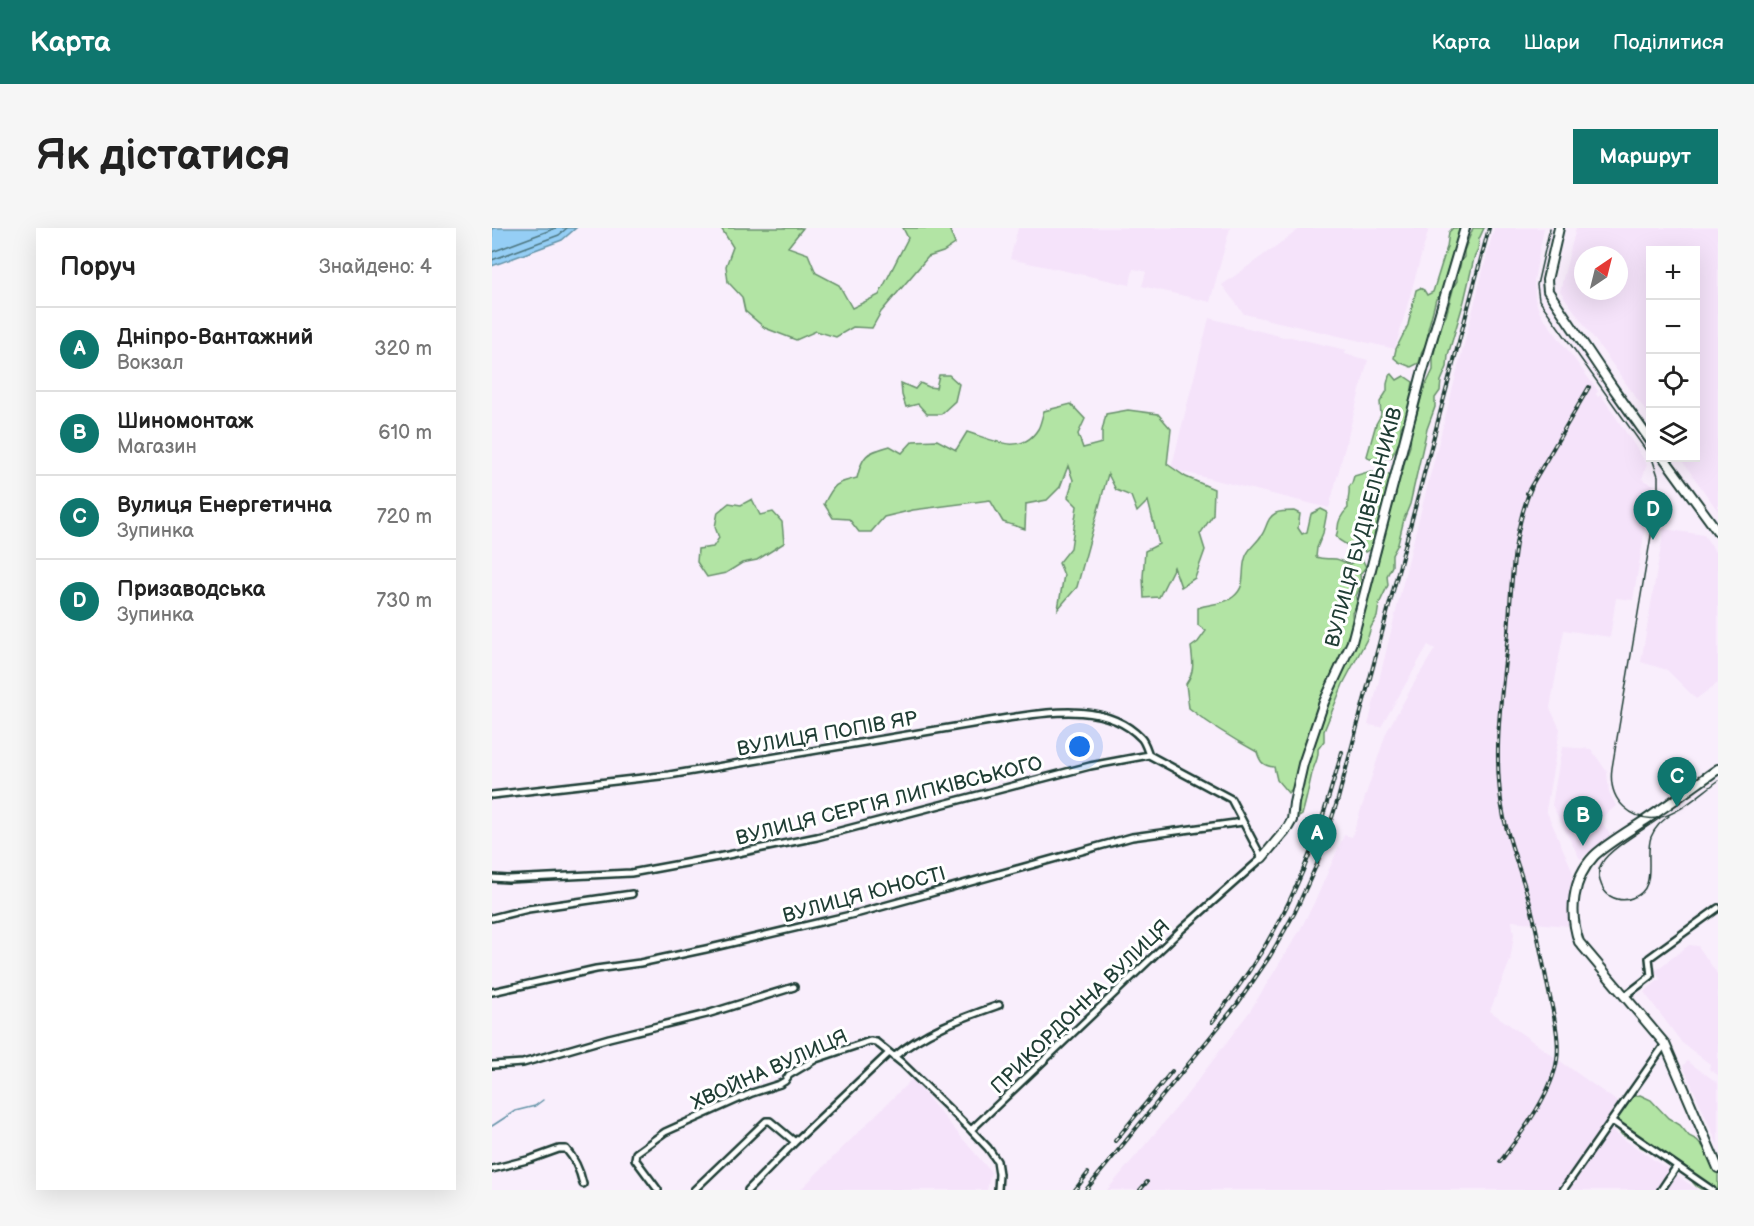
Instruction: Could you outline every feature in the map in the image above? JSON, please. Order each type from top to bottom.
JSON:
[{"type":"street","name":"ВУЛИЦЯ БУДІВЕЛЬНИКІВ","points":[[1262,858],[1292,820],[1303,764],[1324,702],[1352,642],[1421,377],[1465,228]]},
{"type":"street","points":[[1559,228],[1547,280],[1548,291],[1571,328],[1646,434]]},
{"type":"street","points":[[1667,462],[1718,532]]},
{"type":"street","name":"ВУЛИЦЯ ПОПІВ ЯР","points":[[492,795],[669,775],[1060,711],[1094,714],[1123,725],[1143,739],[1149,755]]},
{"type":"street","points":[[1149,755],[1231,798],[1262,858]]},
{"type":"street","name":"ВУЛИЦЯ СЕРГІЯ ЛИПКІВСЬКОГО","points":[[492,878],[631,873],[718,857],[817,837],[1090,766],[1149,755]]},
{"type":"street","points":[[1718,769],[1596,854],[1587,864],[1580,878],[1573,911],[1579,942],[1665,1044],[1718,1168]]},
{"type":"street","name":"ВУЛИЦЯ ЮНОСТІ","points":[[492,992],[596,969],[640,963],[706,949],[859,913],[1132,837],[1243,822]]},
{"type":"street","name":"ПРИКОРДОННА ВУЛИЦЯ","points":[[972,1130],[1182,928],[1262,858]]},
{"type":"street","points":[[492,918],[528,909],[632,894]]},
{"type":"street","points":[[1625,996],[1651,976],[1649,958],[1718,908]]},
{"type":"street","points":[[492,1065],[524,1063],[609,1038],[707,1014],[794,987]]},
{"type":"street","points":[[894,1057],[908,1045],[952,1022],[999,1005]]},
{"type":"street","name":"ХВОЙНА ВУЛИЦЯ","points":[[658,1190],[635,1159],[636,1153],[665,1132],[752,1093],[780,1084],[789,1075],[816,1059],[870,1041],[876,1042],[889,1053]]},
{"type":"street","points":[[1563,1190],[1665,1044]]},
{"type":"street","points":[[748,1190],[889,1053],[972,1130],[988,1148],[997,1161],[998,1190]]},
{"type":"street","points":[[694,1190],[766,1121],[770,1121],[795,1142]]},
{"type":"street","points":[[1612,1121],[1712,1190]]},
{"type":"street","points":[[492,1169],[559,1149],[566,1149],[581,1175],[583,1184]]},
{"type":"street","points":[[1661,1190],[1677,1166]]},
{"type":"shaded area","points":[[1018,228],[1230,228],[1210,302],[1142,286],[1146,272],[1140,270],[1133,269],[1130,285],[1010,259]]},
{"type":"shaded area","points":[[1301,228],[1429,228],[1395,349],[1244,314],[1222,285]]},
{"type":"shaded area","points":[[1494,228],[1544,228],[1534,280],[1535,299],[1540,313],[1598,391],[1596,394],[1598,397],[1601,395],[1647,464],[1642,479],[1654,485],[1640,510],[1648,511],[1633,600],[1616,598],[1610,637],[1564,630],[1550,708],[1560,729],[1546,810],[1573,872],[1568,926],[1512,921],[1514,935],[1510,961],[1490,1011],[1619,1103],[1603,1125],[1698,1190],[1107,1190],[1183,1100],[1250,1011],[1300,930],[1344,835],[1352,837],[1386,733],[1435,649],[1428,645],[1381,727],[1368,725]]},
{"type":"shaded area","points":[[1576,228],[1718,228],[1718,511],[1683,462],[1700,462],[1700,246],[1646,246],[1646,411],[1560,291]]},
{"type":"shaded area","points":[[1209,318],[1346,350],[1345,354],[1368,360],[1329,508],[1171,469]]},
{"type":"shaded area","points":[[1664,529],[1704,535],[1718,556],[1718,683],[1696,699],[1667,670],[1641,662]]},
{"type":"shaded area","points":[[1562,747],[1591,749],[1607,772],[1609,792],[1616,806],[1600,819],[1611,836],[1580,859],[1552,805]]},
{"type":"shaded area","points":[[1689,945],[1698,946],[1718,975],[1718,1075],[1709,1069],[1710,1064],[1682,1043],[1644,992],[1660,979],[1655,971]]},
{"type":"shaded area","points":[[1687,1061],[1718,1083],[1718,1145],[1683,1066]]},
{"type":"shaded area","points":[[912,1079],[991,1172],[987,1190],[800,1190]]},
{"type":"green space","points":[[721,228],[803,228],[788,247],[808,254],[816,273],[839,285],[852,308],[879,295],[908,238],[903,228],[949,228],[955,244],[943,252],[928,257],[881,312],[872,328],[853,327],[836,337],[816,331],[796,340],[765,328],[745,311],[742,297],[728,282],[726,266],[733,247]]},
{"type":"green space","points":[[1453,228],[1460,228],[1441,295],[1436,299],[1428,329],[1428,341],[1419,363],[1411,367],[1394,358],[1396,349],[1408,325],[1416,290],[1420,288],[1427,295],[1433,292],[1447,247],[1449,232]]},
{"type":"green space","points":[[1473,228],[1484,228],[1479,239],[1478,250],[1448,355],[1447,367],[1441,381],[1440,391],[1435,398],[1435,407],[1427,429],[1410,504],[1398,544],[1392,555],[1392,566],[1387,576],[1388,585],[1379,604],[1377,617],[1343,684],[1324,731],[1324,741],[1318,749],[1302,815],[1299,817],[1298,801],[1304,786],[1307,765],[1326,707],[1331,701],[1338,679],[1354,649],[1362,624],[1364,606],[1376,570],[1387,520],[1410,446],[1423,391],[1433,370],[1433,357],[1442,322],[1446,316],[1457,281],[1457,273]]},
{"type":"green space","points":[[1392,374],[1397,380],[1404,376],[1413,382],[1407,418],[1401,427],[1400,441],[1391,458],[1370,459],[1367,456],[1376,424],[1381,415],[1380,402],[1387,391],[1389,376]]},
{"type":"green space","points":[[939,375],[949,375],[959,384],[955,401],[941,414],[927,414],[918,404],[906,407],[901,383],[915,389],[920,383],[936,388]]},
{"type":"green space","points":[[1071,404],[1085,419],[1078,434],[1083,448],[1102,443],[1106,414],[1128,410],[1158,414],[1171,429],[1167,464],[1186,477],[1214,489],[1213,515],[1200,534],[1205,550],[1195,578],[1181,587],[1174,567],[1159,597],[1144,598],[1145,551],[1159,544],[1148,501],[1137,512],[1131,496],[1116,490],[1108,474],[1077,587],[1058,609],[1064,575],[1059,563],[1071,548],[1077,506],[1068,497],[1073,480],[1068,466],[1060,487],[1047,500],[1026,504],[1025,529],[1003,522],[990,500],[913,510],[884,517],[871,532],[859,532],[849,519],[833,518],[824,504],[836,485],[857,478],[861,463],[867,455],[876,450],[890,446],[902,453],[913,441],[937,440],[956,450],[967,432],[1005,444],[1023,442],[1038,429],[1044,411]]},
{"type":"green space","points":[[1371,471],[1376,474],[1390,474],[1390,482],[1374,548],[1365,552],[1361,546],[1353,549],[1336,536],[1340,519],[1348,508],[1349,487],[1354,476]]},
{"type":"green space","points":[[752,499],[760,515],[773,512],[782,522],[784,543],[757,560],[742,563],[726,573],[707,577],[697,562],[698,549],[713,547],[719,538],[715,527],[718,512],[729,503],[741,505]]},
{"type":"green space","points":[[1321,509],[1327,512],[1316,557],[1336,559],[1350,564],[1355,560],[1363,561],[1366,567],[1360,574],[1361,585],[1356,596],[1357,604],[1352,613],[1353,627],[1347,638],[1347,646],[1326,686],[1313,725],[1309,730],[1306,747],[1300,757],[1298,774],[1293,788],[1288,793],[1277,780],[1274,767],[1263,763],[1257,752],[1189,708],[1186,684],[1192,671],[1191,647],[1206,631],[1198,625],[1198,608],[1229,600],[1237,593],[1242,584],[1246,555],[1259,539],[1273,515],[1287,511],[1300,514],[1298,528],[1302,534],[1307,532],[1311,514]]},
{"type":"green space","points":[[1640,1095],[1651,1100],[1668,1118],[1680,1125],[1707,1151],[1718,1166],[1717,1190],[1701,1189],[1696,1186],[1683,1165],[1669,1165],[1654,1153],[1622,1135],[1617,1129],[1615,1121],[1632,1097]]},
{"type":"water","points":[[492,228],[576,228],[562,240],[492,266]]},
{"type":"waterway","points":[[492,1126],[515,1111],[535,1106],[543,1100]]},
{"type":"tram line","points":[[1550,228],[1537,285],[1539,300],[1646,450]]},
{"type":"tram line","points":[[1653,462],[1658,476],[1658,494],[1612,768],[1613,789],[1624,807],[1636,815],[1649,818],[1673,813],[1718,781]]},
{"type":"tram line","points":[[1660,818],[1619,846],[1602,863],[1599,879],[1610,896],[1621,900],[1640,894],[1648,880],[1651,837],[1658,825],[1669,816]]},
{"type":"railway","points":[[1086,1190],[1238,1003],[1270,956],[1295,912],[1317,864],[1338,799],[1489,228]]},
{"type":"railway","points":[[1527,493],[1589,387]]},
{"type":"railway","points":[[1500,1162],[1526,1127],[1542,1100],[1554,1073],[1558,1052],[1555,1020],[1538,936],[1504,818],[1498,772],[1499,725],[1514,558],[1520,521],[1532,486]]},
{"type":"railway","points":[[1212,1022],[1260,955],[1289,901],[1317,834],[1342,752]]},
{"type":"railway","points":[[1115,1141],[1172,1071]]},
{"type":"railway","points":[[1075,1190],[1088,1173]]},
{"type":"railway","points":[[1140,1190],[1147,1182]]},
{"type":"place","name":"Призаводська","points":[[1653,540]]},
{"type":"place","name":"Вулиця Енергетична","points":[[1677,807]]},
{"type":"place","name":"Шиномонтаж","points":[[1583,846]]},
{"type":"place","name":"Дніпро-Вантажний","points":[[1317,864]]}]
